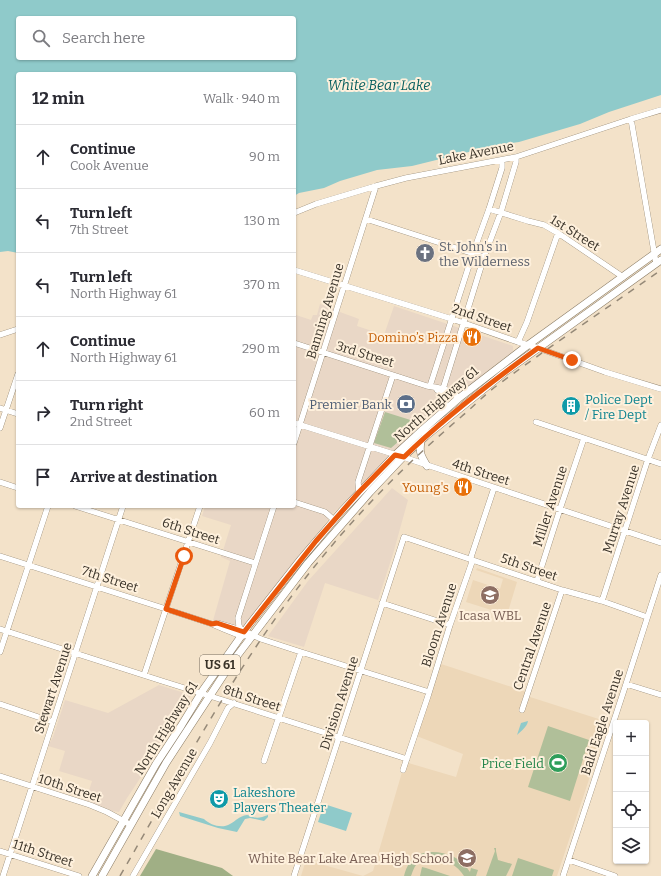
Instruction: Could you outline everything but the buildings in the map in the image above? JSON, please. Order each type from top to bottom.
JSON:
[{"type":"main road","name":"North Highway 61","points":[[92,876],[156,764],[201,693],[242,633],[301,559],[359,492],[395,455],[459,398],[528,344],[661,249]]},
{"type":"main road","name":"North Highway 61","points":[[102,876],[166,763],[230,666],[308,563],[370,492],[421,441],[505,372],[658,261]]},
{"type":"main road","points":[[457,411],[459,398]]},
{"type":"main road","points":[[421,441],[421,456],[427,466]]},
{"type":"main road","points":[[334,520],[336,527],[334,533]]},
{"type":"street","name":"Lake Avenue","points":[[296,212],[316,204],[406,178],[516,157],[661,110]]},
{"type":"street","points":[[631,119],[654,254],[658,261]]},
{"type":"street","points":[[444,412],[446,399],[442,390],[484,257],[501,212],[516,162],[516,157]]},
{"type":"street","points":[[430,386],[502,168],[502,160]]},
{"type":"street","name":"Banning Avenue","points":[[297,424],[324,353],[376,186]]},
{"type":"street","name":"1st Street","points":[[489,208],[544,225],[623,277]]},
{"type":"street","points":[[366,219],[484,257]]},
{"type":"street","points":[[518,342],[527,322],[558,233]]},
{"type":"street","name":"2nd Street","points":[[296,271],[452,319],[518,342],[528,344],[605,372],[661,389]]},
{"type":"street","points":[[0,335],[16,330]]},
{"type":"street","points":[[9,332],[16,334]]},
{"type":"street","name":"3rd Street","points":[[296,344],[434,386],[455,394],[459,398]]},
{"type":"street","points":[[359,492],[358,482],[393,374]]},
{"type":"street","points":[[0,428],[3,409],[16,379]]},
{"type":"street","points":[[3,409],[16,413]]},
{"type":"street","points":[[536,422],[661,464]]},
{"type":"street","name":"4th Street","points":[[297,424],[404,457],[427,466],[661,543]]},
{"type":"street","name":"Murray Avenue","points":[[602,602],[648,460],[661,425]]},
{"type":"street","name":"Miller Avenue","points":[[537,581],[584,438]]},
{"type":"street","points":[[0,482],[16,487]]},
{"type":"street","name":"Bloom Avenue","points":[[403,770],[494,488]]},
{"type":"street","points":[[296,503],[325,512],[334,520]]},
{"type":"street","points":[[0,652],[47,508]]},
{"type":"street","name":"6th Street","points":[[82,508],[255,563]]},
{"type":"street","name":"Stewart Avenue","points":[[3,876],[122,508]]},
{"type":"street","points":[[144,675],[199,508]]},
{"type":"street","points":[[228,626],[234,624],[238,618],[273,508]]},
{"type":"street","name":"5th Street","points":[[404,537],[647,617]]},
{"type":"street","name":"Division Avenue","points":[[294,876],[404,537]]},
{"type":"street","name":"7th Street","points":[[0,556],[97,586],[226,630],[253,635],[301,652],[429,692]]},
{"type":"street","name":"Bald Eagle Avenue","points":[[563,876],[661,575]]},
{"type":"street","name":"Central Avenue","points":[[522,710],[562,590]]},
{"type":"street","points":[[382,603],[450,625]]},
{"type":"street","points":[[238,618],[242,633]]},
{"type":"street","name":"7th Street","points":[[212,624],[217,623],[228,626],[242,633]]},
{"type":"street","name":"8th Street","points":[[0,629],[406,758]]},
{"type":"street","points":[[264,761],[301,652]]},
{"type":"street","points":[[626,684],[661,695]]},
{"type":"street","name":"Long Avenue","points":[[133,876],[210,743],[228,708],[234,703]]},
{"type":"street","points":[[0,704],[53,722]]},
{"type":"street","name":"10th Street","points":[[0,776],[101,809],[131,826]]},
{"type":"street","name":"11th Street","points":[[0,851],[79,876]]},
{"type":"street","points":[[569,860],[615,876]]},
{"type":"shaded area","points":[[320,304],[359,319],[357,326],[384,335],[394,306],[513,346],[513,351],[463,391],[334,512],[239,633],[212,624],[230,561],[221,557],[231,525],[202,516],[204,508],[296,508],[296,315],[311,320],[313,315],[317,315]]},
{"type":"shaded area","points":[[392,488],[408,500],[378,600],[325,583],[304,647],[268,636],[308,581]]},
{"type":"shaded area","name":"Icasa WBL","points":[[477,568],[517,582],[507,615],[466,602],[473,580],[500,589],[503,579],[476,570]]},
{"type":"shaded area","points":[[438,663],[527,692],[527,696],[608,722],[557,876],[363,876],[373,871],[405,762],[456,777],[463,754],[414,735]]},
{"type":"shaded area","points":[[159,685],[191,695],[119,812],[112,811],[86,800],[92,781],[59,771],[65,751],[48,746],[53,737],[65,700],[108,713]]},
{"type":"shaded area","name":"White Bear Lake Area High School","points":[[306,860],[363,876],[301,876]]},
{"type":"green space","points":[[385,412],[420,423],[391,448],[374,443]]},
{"type":"green space","name":"Price Field","points":[[548,726],[589,740],[570,801],[528,787]]},
{"type":"green space","points":[[494,848],[496,848],[498,860],[512,864],[506,876],[486,876],[495,851]]},
{"type":"green space","points":[[156,849],[222,868],[233,876],[140,876]]},
{"type":"green space","points":[[429,852],[452,856],[462,862],[470,872],[471,868],[478,870],[476,876],[464,876],[456,866],[444,860],[431,858],[419,862],[411,876],[404,876],[409,863],[415,857]]},
{"type":"green space","points":[[518,858],[554,870],[552,876],[512,876]]},
{"type":"green space","points":[[422,867],[426,868],[450,876],[420,876]]},
{"type":"water","name":"White Bear Lake","points":[[0,0],[661,0],[661,95],[609,112],[580,124],[519,142],[497,145],[412,166],[377,170],[340,181],[324,188],[296,195],[296,72],[16,72],[16,253],[8,251],[0,252]]},
{"type":"water","points":[[528,721],[525,727],[517,735],[521,723]]},
{"type":"water","points":[[324,804],[352,813],[346,831],[318,822]]},
{"type":"water","points":[[179,812],[204,819],[213,825],[220,826],[232,823],[240,817],[247,815],[257,818],[268,815],[268,817],[264,821],[250,818],[245,819],[237,832],[218,828],[180,816]]},
{"type":"railway","points":[[120,876],[217,708],[243,666],[299,587],[344,531],[409,464],[489,392],[539,355],[661,270]]},
{"type":"place","name":"St. John's in the Wilderness","points":[[425,253]]},
{"type":"place","name":"Domino’s Pizza","points":[[472,337]]},
{"type":"place","name":"Premier Bank","points":[[406,404]]},
{"type":"place","name":"Police Dept / Fire Dept","points":[[571,406]]},
{"type":"place","name":"Young's","points":[[463,487]]},
{"type":"place","name":"Icasa WBL","points":[[490,595]]},
{"type":"place","name":"Price Field","points":[[558,763]]},
{"type":"place","name":"Lakeshore Players Theater","points":[[219,799]]},
{"type":"place","name":"White Bear Lake Area High School","points":[[467,858]]},
{"type":"route","points":[[184,556],[166,609],[212,624],[217,623],[244,632],[316,541],[359,492],[395,455],[404,457],[426,436],[505,372],[538,348],[572,360]]}]
